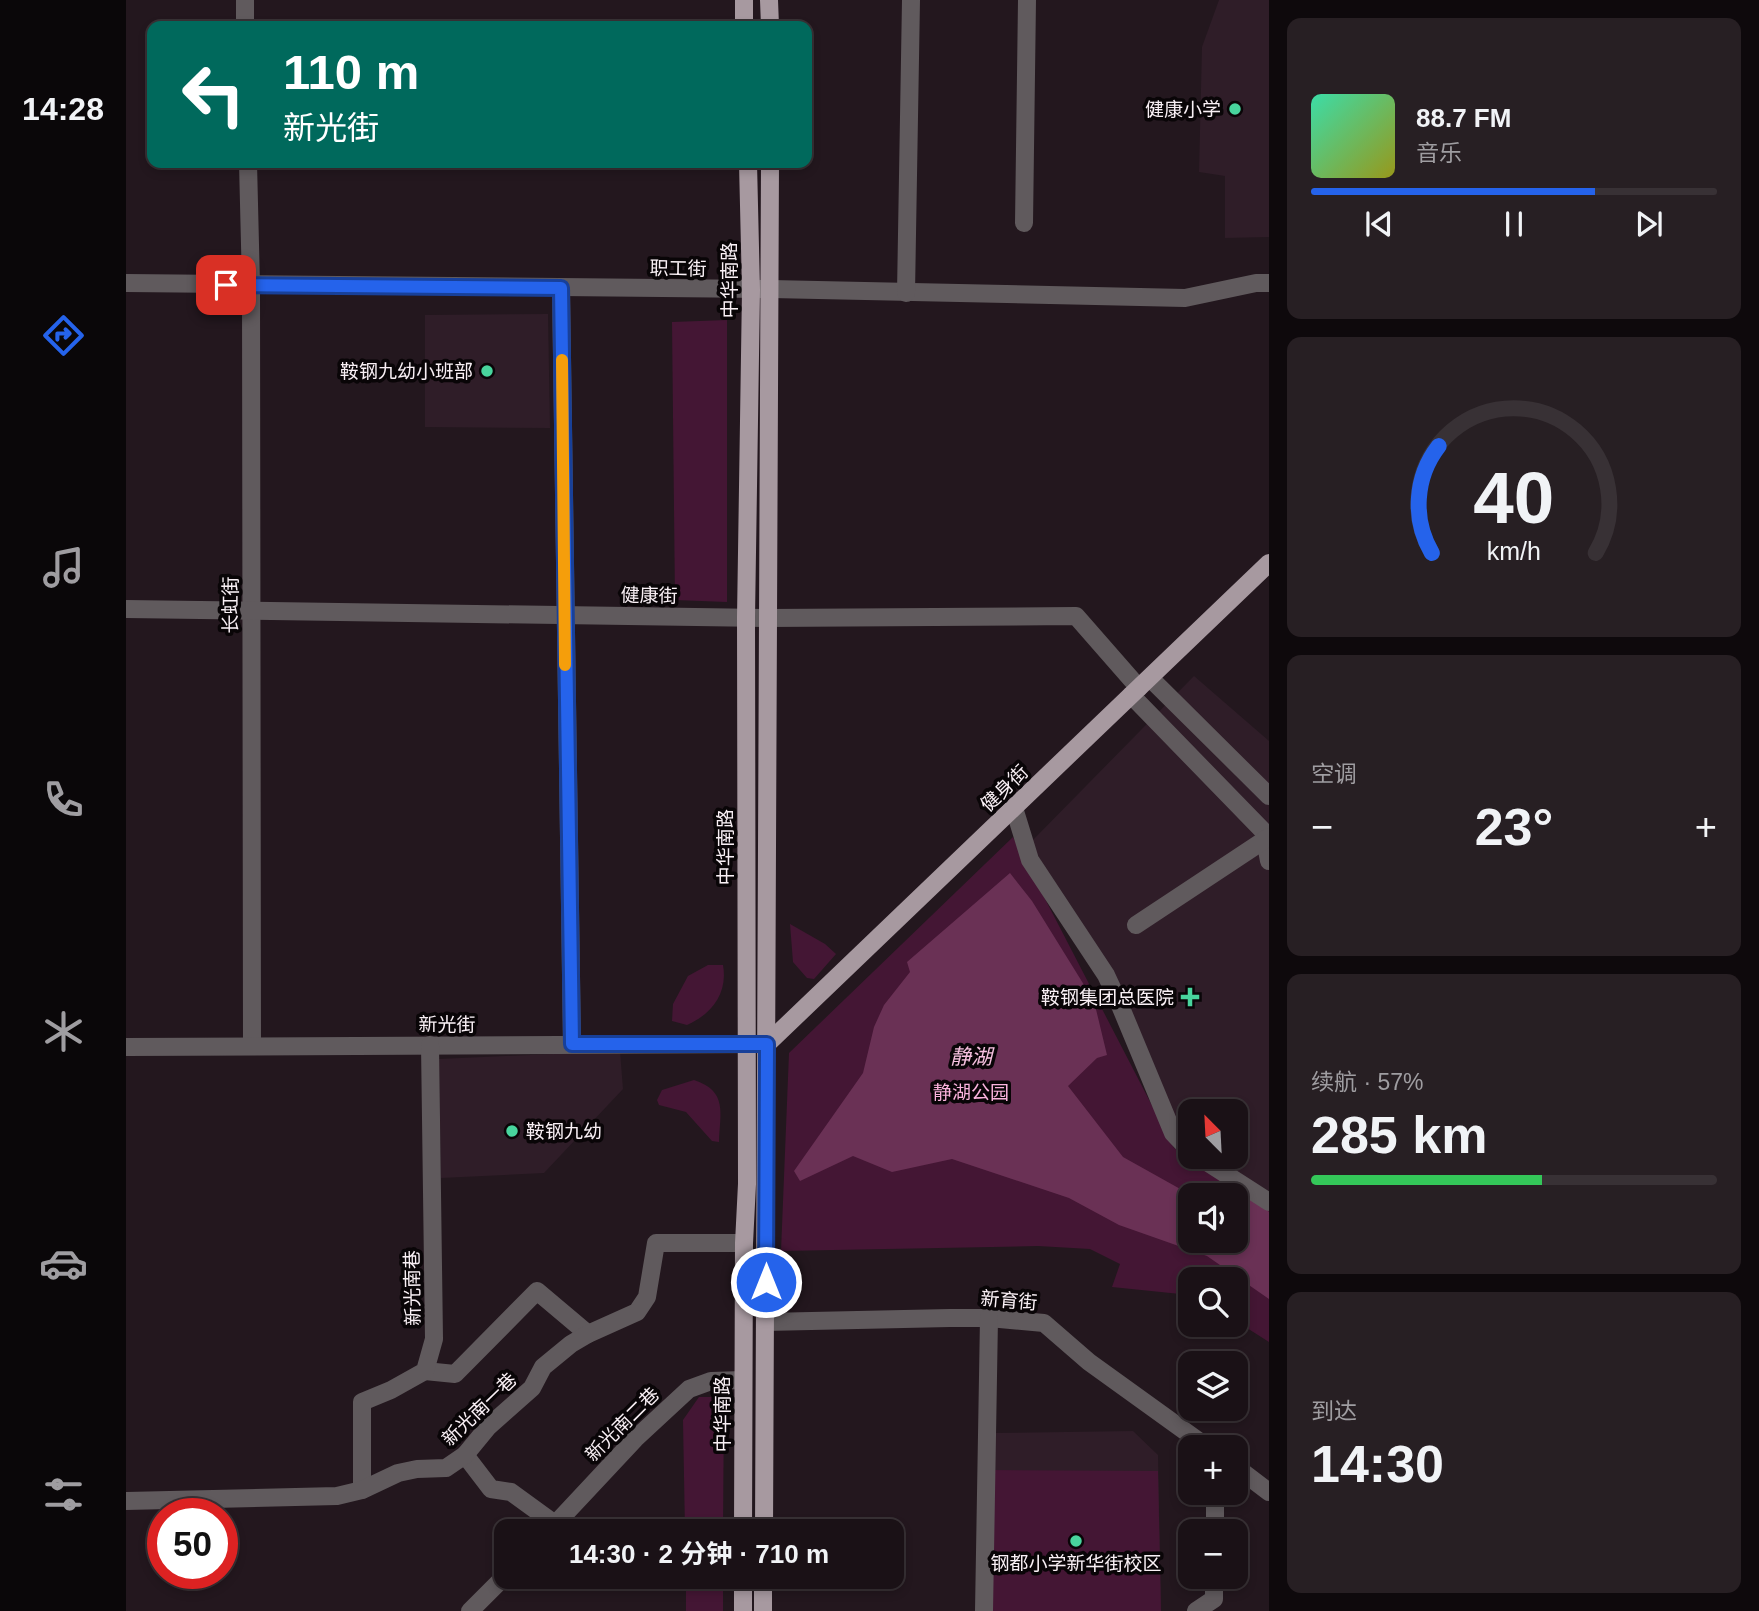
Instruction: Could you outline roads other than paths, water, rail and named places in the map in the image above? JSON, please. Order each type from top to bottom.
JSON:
[{"type":"main road","points":[[744,0],[744,21]]},
{"type":"main road","points":[[769,0],[769,21]]},
{"type":"main road","name":"中华南路","points":[[743,1519],[744,1243],[747,1184],[746,618],[751,290],[748,168]]},
{"type":"main road","points":[[764,1519],[770,168]]},
{"type":"main road","name":"健身街","points":[[767,1044],[1269,563]]},
{"type":"main road","points":[[743,1589],[743,1611]]},
{"type":"main road","points":[[763,1589],[763,1611]]},
{"type":"street","points":[[245,0],[245,21]]},
{"type":"street","points":[[906,293],[911,0]]},
{"type":"street","points":[[1024,223],[1027,0]]},
{"type":"street","name":"长虹街","points":[[248,168],[251,285],[252,1046]]},
{"type":"street","name":"职工街","points":[[126,283],[771,289],[1185,298],[1256,283],[1269,283]]},
{"type":"street","points":[[561,288],[572,1044]]},
{"type":"street","name":"健康街","points":[[126,609],[746,618],[1076,616],[1140,687]]},
{"type":"street","points":[[1140,687],[1269,796]]},
{"type":"street","points":[[1140,687],[1268,838],[1269,861]]},
{"type":"street","points":[[1014,808],[1030,860],[1106,975],[1173,1133],[1178,1138]]},
{"type":"street","points":[[1136,925],[1268,838]]},
{"type":"street","name":"新光街","points":[[126,1047],[767,1044]]},
{"type":"street","name":"新光南巷","points":[[425,1371],[434,1339],[430,1045]]},
{"type":"street","points":[[1218,1169],[1269,1202]]},
{"type":"street","name":"新光南一巷","points":[[126,1501],[337,1496],[362,1490],[398,1473],[446,1468],[465,1455],[488,1427],[532,1388],[543,1367],[571,1343],[637,1312],[647,1297],[656,1243],[744,1243]]},
{"type":"street","points":[[362,1490],[362,1402],[425,1371],[455,1374],[537,1291],[588,1334]]},
{"type":"street","points":[[984,1611],[989,1318]]},
{"type":"street","name":"新育街","points":[[765,1322],[989,1318],[1044,1323],[1089,1362],[1190,1435]]},
{"type":"street","name":"新光南二巷","points":[[560,1519],[635,1439],[689,1389],[711,1381],[743,1380]]},
{"type":"street","points":[[465,1455],[491,1489],[512,1492],[542,1519]]},
{"type":"street","points":[[1248,1476],[1269,1492]]},
{"type":"street","points":[[470,1611],[494,1587]]},
{"type":"street","points":[[1196,1611],[1214,1599],[1214,1589]]},
{"type":"water","name":"静湖","points":[[1010,873],[1032,901],[1094,1001],[1107,1055],[1097,1058],[1068,1086],[1123,1157],[1178,1188],[1178,1246],[1119,1225],[1069,1198],[952,1159],[892,1172],[853,1156],[800,1181],[794,1171],[863,1073],[874,1027],[884,1005],[910,972],[907,962]]},
{"type":"water","name":"静湖","points":[[1248,1200],[1259,1200],[1269,1212],[1269,1299],[1248,1284],[1248,1267],[1223,1267],[1198,1253],[1248,1253]]},
{"type":"place","name":"健康小学","points":[[1235,109]]},
{"type":"place","name":"鞍钢九幼小班部","points":[[487,371]]},
{"type":"place","name":"鞍钢集团总医院","points":[[1190,997]]},
{"type":"place","name":"鞍钢九幼","points":[[512,1131]]},
{"type":"place","name":"钢都小学新华街校区","points":[[1076,1541]]},
{"type":"park label","name":"静湖公园","points":[[971,1092]]}]
